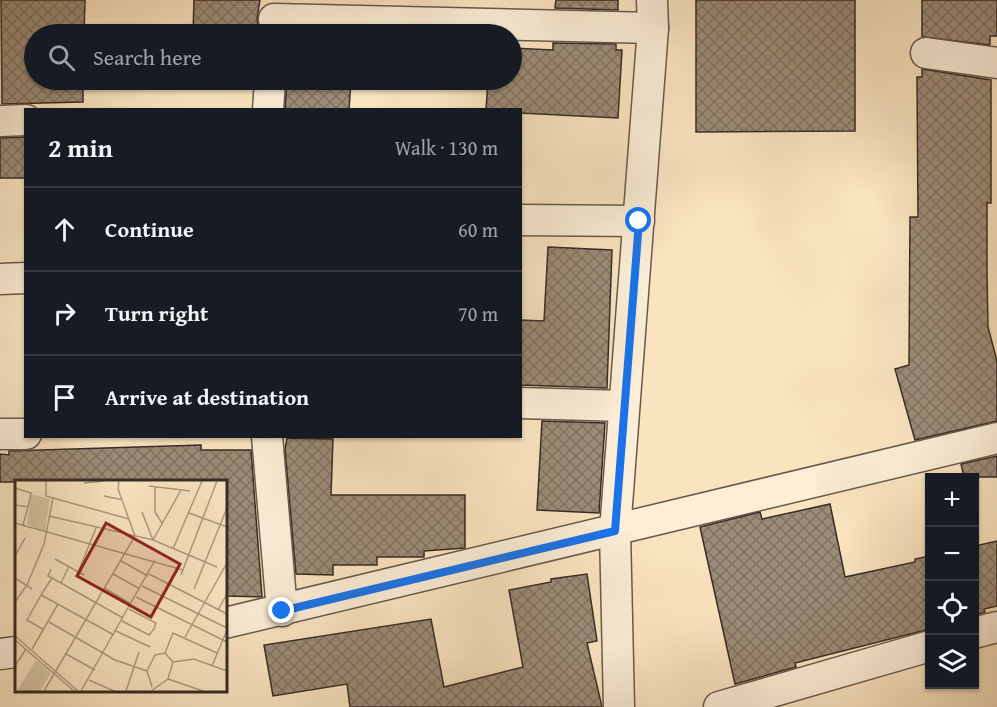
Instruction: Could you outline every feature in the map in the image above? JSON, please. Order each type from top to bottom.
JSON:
[{"type":"street","points":[[274,18],[652,14],[639,221],[615,531],[619,707]]},
{"type":"street","points":[[926,52],[997,63]]},
{"type":"street","points":[[268,108],[269,90]]},
{"type":"street","points":[[0,121],[24,120]]},
{"type":"street","points":[[522,220],[639,221]]},
{"type":"street","points":[[0,279],[24,278]]},
{"type":"street","points":[[522,404],[624,406]]},
{"type":"street","points":[[0,434],[24,434]]},
{"type":"street","points":[[267,438],[282,611]]},
{"type":"street","points":[[226,623],[997,438]]},
{"type":"street","points":[[979,632],[997,627]]},
{"type":"street","points":[[719,707],[925,647]]},
{"type":"street","points":[[0,654],[15,652]]},
{"type":"building","points":[[1,0],[85,0],[84,24],[24,24],[24,90],[83,90],[83,102],[2,104]]},
{"type":"building","points":[[194,0],[260,0],[258,24],[193,24]]},
{"type":"building","points":[[556,0],[618,0],[618,10],[555,8]]},
{"type":"building","points":[[696,0],[855,0],[855,131],[696,132]]},
{"type":"building","points":[[922,0],[997,0],[997,36],[990,36],[990,45],[922,37]]},
{"type":"building","points":[[553,43],[616,44],[616,50],[622,50],[618,118],[522,113],[522,108],[486,108],[487,90],[522,90],[522,48],[553,50]]},
{"type":"building","points":[[922,69],[991,80],[991,203],[987,203],[987,273],[988,327],[997,361],[997,421],[915,440],[895,369],[909,365],[910,217],[918,217],[917,77],[922,77]]},
{"type":"building","points":[[286,90],[350,90],[349,108],[285,108]]},
{"type":"building","points":[[24,137],[24,178],[0,178],[0,138]]},
{"type":"building","points":[[548,247],[612,250],[607,388],[522,385],[522,320],[544,321]]},
{"type":"building","points":[[542,421],[605,423],[599,513],[537,510]]},
{"type":"building","points":[[287,438],[333,439],[331,495],[465,495],[465,548],[424,551],[424,557],[377,557],[377,565],[333,565],[333,575],[296,574],[285,449]]},
{"type":"building","points":[[201,445],[201,450],[251,450],[262,597],[226,596],[226,480],[15,480],[15,482],[0,482],[0,454],[9,455],[9,451]]},
{"type":"building","points":[[997,456],[997,477],[979,477],[979,473],[963,473],[961,464]]},
{"type":"building","points":[[830,504],[845,577],[915,562],[915,559],[925,557],[925,630],[795,663],[796,667],[735,684],[700,527],[760,512],[762,519]]},
{"type":"building","points":[[997,541],[997,606],[984,609],[985,612],[979,614],[979,581],[979,545]]},
{"type":"building","points":[[587,574],[597,641],[587,643],[602,707],[350,707],[347,684],[273,696],[264,645],[431,619],[444,687],[523,667],[509,590],[551,582],[551,579]]},
{"type":"route","points":[[282,611],[615,531],[639,221]]}]
